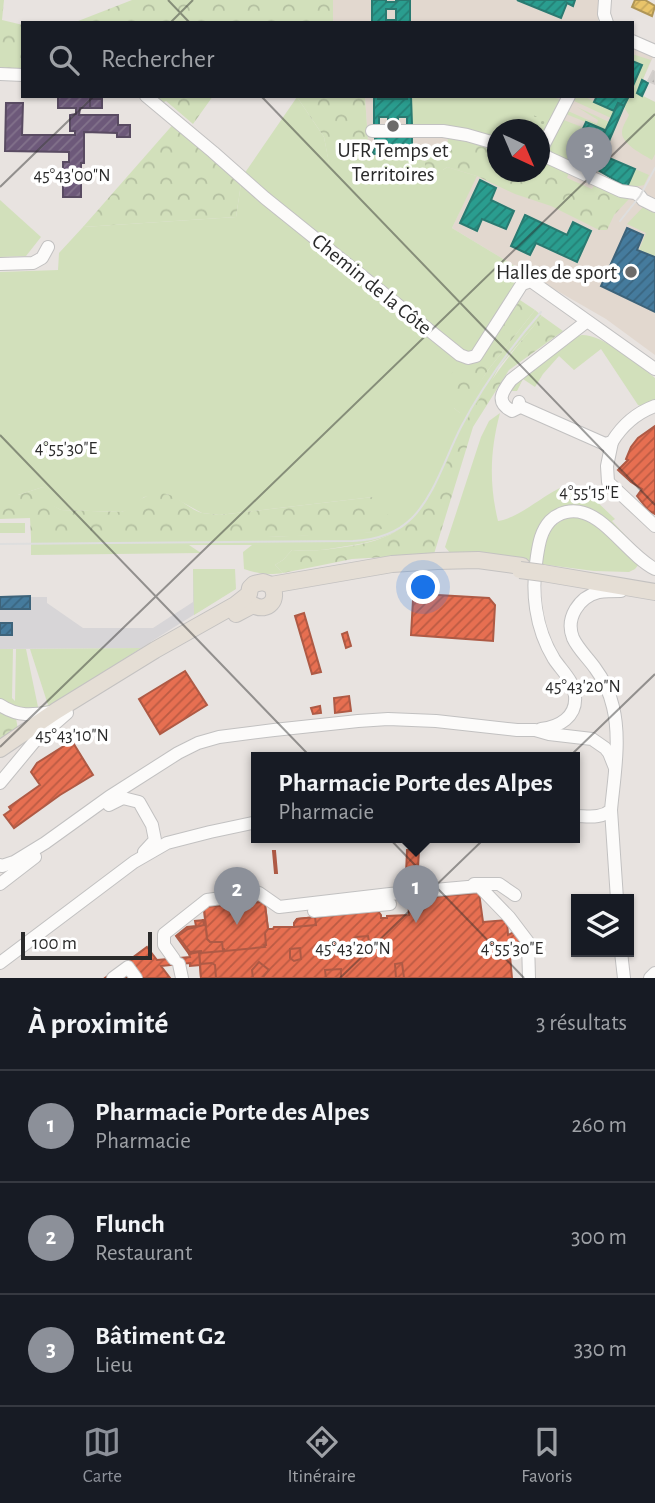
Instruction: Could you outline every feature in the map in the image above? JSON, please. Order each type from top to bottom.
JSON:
[{"type":"main road","points":[[0,757],[155,650],[235,605],[251,599],[250,589],[257,583],[263,582],[273,590],[369,567],[426,561],[478,560],[544,571],[655,582]]},
{"type":"main road","points":[[544,571],[647,590]]},
{"type":"main road","points":[[0,749],[62,712]]},
{"type":"street","points":[[605,0],[606,21]]},
{"type":"street","points":[[634,42],[655,51]]},
{"type":"street","points":[[0,74],[21,75]]},
{"type":"street","name":"Chemin de la Côte","points":[[148,98],[265,198],[460,355],[468,358],[481,350],[522,284],[530,281],[586,321]]},
{"type":"street","points":[[550,133],[568,98]]},
{"type":"street","points":[[372,131],[443,131],[487,141]]},
{"type":"street","points":[[550,158],[621,191],[635,192],[655,206]]},
{"type":"street","points":[[0,264],[33,263],[43,258],[48,247]]},
{"type":"street","points":[[612,442],[605,444],[516,405],[504,405],[500,397],[511,380],[586,321],[655,369]]},
{"type":"street","points":[[655,406],[641,411],[624,425],[612,442],[607,466],[608,482],[655,526]]},
{"type":"street","points":[[0,884],[109,797],[198,743],[219,737],[388,719],[517,730],[535,730],[559,725],[571,714],[575,697],[570,681],[550,651],[533,596],[540,540],[545,527],[553,518],[564,513],[576,511],[587,514],[598,520],[638,559],[655,569]]},
{"type":"street","points":[[617,894],[611,810],[616,719],[611,698],[597,670],[573,638],[570,619],[579,604],[597,593],[647,590]]},
{"type":"street","points":[[0,705],[13,713],[30,716],[62,712]]},
{"type":"street","points":[[0,783],[62,712]]},
{"type":"street","points":[[535,730],[592,739],[609,753],[615,768]]},
{"type":"street","points":[[0,865],[15,862],[69,827],[123,797],[139,802],[152,825],[155,840],[134,862]]},
{"type":"street","points":[[580,818],[600,816],[611,810]]},
{"type":"street","points":[[580,819],[603,825],[613,853]]},
{"type":"street","points":[[0,963],[134,862],[167,843],[251,823]]},
{"type":"street","points":[[182,978],[176,961],[164,945],[164,934],[206,900],[259,893],[279,907],[390,899],[480,883],[499,884],[515,895]]},
{"type":"street","points":[[275,915],[479,886],[509,917],[528,942],[529,978]]},
{"type":"street","points":[[622,957],[624,978]]},
{"type":"street","points":[[113,978],[128,967],[136,978]]},
{"type":"street","points":[[650,978],[655,973]]},
{"type":"shaded area","points":[[333,0],[599,0],[598,21],[333,21]]},
{"type":"shaded area","points":[[634,49],[653,57],[637,93],[655,102],[655,355],[606,319],[452,228],[476,176],[425,161],[417,155],[369,156],[365,98],[634,98]]},
{"type":"shaded area","points":[[193,569],[235,569],[235,589],[141,648],[0,649],[0,597],[47,597],[47,603],[83,628],[153,628],[193,602]]},
{"type":"green space","points":[[0,0],[4,0],[2,20],[21,25],[21,73],[0,72]]},
{"type":"green space","points":[[132,0],[333,0],[333,21],[78,21]]},
{"type":"green space","points":[[634,55],[651,60],[637,93],[655,102],[655,154],[652,160],[625,141],[622,132],[629,115],[624,107],[628,98],[634,98],[634,84],[642,66],[634,62]]},
{"type":"green space","points":[[157,98],[212,98],[193,124],[166,101],[162,103]]},
{"type":"green space","points":[[296,98],[324,137],[329,163],[346,149],[360,161],[369,156],[417,155],[425,161],[425,173],[437,173],[447,167],[477,176],[452,228],[528,274],[481,350],[467,364],[454,408],[460,413],[488,370],[535,310],[542,316],[499,367],[426,505],[408,524],[388,535],[366,543],[329,549],[292,550],[275,565],[283,573],[273,574],[244,569],[243,552],[252,545],[189,545],[201,553],[31,555],[31,537],[268,537],[374,532],[373,497],[219,515],[202,513],[167,494],[144,497],[128,510],[121,512],[61,510],[53,506],[43,487],[18,495],[0,495],[0,272],[58,270],[59,253],[83,227],[236,217],[242,177]]},
{"type":"green space","points":[[298,98],[365,98],[369,156],[360,162],[353,153],[345,149],[329,164],[324,137]]},
{"type":"green space","points":[[411,98],[556,98],[563,101],[550,125],[550,119],[487,119],[487,140],[410,125]]},
{"type":"green space","points":[[587,98],[614,111],[611,118],[572,100]]},
{"type":"green space","points":[[577,107],[609,122],[605,130],[566,114],[568,111],[597,124],[598,120]]},
{"type":"green space","points":[[531,114],[542,119],[529,119]]},
{"type":"green space","points":[[561,119],[582,127],[566,162],[550,151]]},
{"type":"green space","points":[[176,121],[242,177],[236,217],[83,227]]},
{"type":"green space","points":[[447,134],[487,144],[487,181],[447,167],[442,176],[435,174],[428,177],[425,173],[425,161],[448,141]]},
{"type":"green space","points":[[550,163],[569,172],[567,178],[592,189],[595,184],[629,199],[614,215],[607,230],[599,230],[551,206],[490,182],[550,182]]},
{"type":"green space","points":[[635,169],[649,175],[644,185],[627,187]]},
{"type":"green space","points":[[0,200],[41,237],[26,256],[0,257]]},
{"type":"green space","points":[[644,206],[655,210],[655,257],[639,250],[646,233],[627,224]]},
{"type":"green space","points":[[520,300],[535,310],[488,370],[461,414],[454,408],[447,376],[484,354]]},
{"type":"green space","points":[[542,316],[563,331],[509,370],[473,427],[434,554],[352,559],[283,573],[275,565],[292,550],[329,549],[378,540],[399,530],[414,517],[437,484],[467,420],[484,392]]},
{"type":"green space","points":[[582,335],[610,345],[655,378],[655,400],[638,405],[601,349],[574,370],[559,356],[535,387],[523,379],[517,391],[508,391],[525,374],[575,337]]},
{"type":"green space","points":[[500,413],[492,467],[498,521],[514,516],[562,487],[592,497],[615,519],[612,521],[640,551],[596,513],[561,507],[551,512],[538,528],[531,563],[451,554],[445,547],[481,437],[489,421]]},
{"type":"green space","points":[[43,487],[52,494],[54,506],[61,510],[121,512],[145,497],[163,493],[194,510],[219,515],[373,497],[395,523],[374,532],[354,534],[268,537],[31,537],[30,518],[0,519],[0,495],[18,495]]},
{"type":"green space","points":[[572,515],[590,519],[639,564],[629,572],[594,571],[540,564],[547,534],[556,524]]},
{"type":"green space","points":[[0,523],[25,523],[25,533],[0,533]]},
{"type":"green space","points":[[193,569],[235,569],[236,589],[194,615]]},
{"type":"green space","points":[[141,648],[47,709],[18,710],[0,700],[0,649],[13,649],[12,698],[15,701],[16,649],[26,649],[38,707],[48,705],[30,649]]},
{"type":"green space","points":[[0,709],[16,718],[18,730],[10,731],[5,739],[0,738]]},
{"type":"building: Logements","points":[[635,0],[645,0],[655,6],[652,16],[632,7]]},
{"type":"building: Commerces","points":[[655,426],[655,514],[648,510],[637,496],[642,489],[618,470],[628,460],[626,459],[631,447],[638,438]]},
{"type":"building: Commerces","points":[[420,594],[489,598],[495,605],[493,641],[411,635],[413,600]]},
{"type":"building: Commerces","points":[[304,613],[321,672],[312,674],[295,616]]},
{"type":"building: Commerces","points":[[347,632],[351,646],[346,648],[342,634]]},
{"type":"building: Commerces","points":[[185,671],[207,705],[160,734],[139,699]]},
{"type":"building: Commerces","points":[[349,696],[351,711],[335,713],[334,698]]},
{"type":"building: Commerces","points":[[320,706],[321,713],[313,714],[311,708]]},
{"type":"building: Commerces","points":[[72,741],[93,775],[14,828],[4,815],[11,810],[9,807],[40,785],[31,772],[37,763]]},
{"type":"building: Commerces","points":[[407,850],[419,850],[415,875],[406,874]]},
{"type":"building: Commerces","points":[[275,851],[277,873],[275,873]]},
{"type":"building: Commerces","points":[[479,893],[483,922],[507,920],[508,935],[514,932],[525,945],[517,955],[510,956],[512,978],[201,978],[199,952],[189,954],[176,936],[187,927],[196,926],[195,921],[205,920],[204,907],[262,902],[265,905],[268,929],[273,929],[294,927],[297,919],[378,911],[381,918],[409,915],[408,899]]},
{"type":"building: Commerces","points":[[262,902],[265,905],[268,929],[265,933],[265,947],[225,951],[222,949],[222,942],[210,942],[207,939],[204,907]]},
{"type":"building: Commerces","points":[[315,917],[316,925],[294,927],[297,919]]},
{"type":"building: Commerces","points":[[203,920],[207,939],[210,942],[222,942],[223,951],[190,952],[178,936],[188,929],[204,925]]},
{"type":"building: Commerces","points":[[368,936],[371,952],[361,954],[356,951],[354,940],[356,937]]},
{"type":"building: Commerces","points":[[147,947],[157,960],[190,957],[189,954],[199,952],[200,965],[190,966],[190,963],[161,966],[170,978],[105,978]]},
{"type":"building: Commerces","points":[[300,948],[301,959],[294,961],[290,958],[290,949]]},
{"type":"building: Commerces","points":[[259,962],[269,970],[262,978],[253,978],[252,970]]},
{"type":"building: Commerces","points":[[402,963],[404,978],[396,978],[395,964]]},
{"type":"building: Commerces","points":[[200,964],[215,965],[216,978],[201,978]]},
{"type":"building: Commerces","points":[[341,969],[341,978],[326,978],[325,970]]},
{"type":"building: Bureaux","points":[[58,98],[90,98],[90,108],[80,108],[79,115],[118,115],[118,125],[130,125],[130,137],[117,137],[117,133],[84,132],[81,197],[63,197],[63,162],[69,162],[69,152],[5,151],[6,103],[23,103],[22,135],[75,135],[75,131],[70,131],[70,115],[76,114],[76,108],[58,108]]},
{"type":"building: Bureaux","points":[[90,99],[102,99],[102,108],[90,108]]},
{"type":"building: Écoles","points":[[372,0],[410,0],[410,21],[372,21]],"holes":[[[386,9],[396,9],[396,20],[386,20]]]},
{"type":"building: Écoles","points":[[517,0],[575,0],[573,6],[567,3],[561,18]]},
{"type":"building: Écoles","points":[[634,62],[642,65],[634,83]]},
{"type":"building: Écoles","points":[[642,80],[648,83],[642,96],[637,93]]},
{"type":"building: Écoles","points":[[374,98],[411,98],[412,125],[407,125],[407,117],[398,117],[398,125],[388,126],[388,117],[379,117],[379,126],[374,126]]},
{"type":"building: Écoles","points":[[596,98],[628,98],[624,106],[618,103],[614,111],[594,102]]},
{"type":"building: Écoles","points":[[618,103],[624,106],[609,141],[602,138]]},
{"type":"building: Écoles","points":[[586,122],[605,130],[602,138],[609,141],[602,155],[635,169],[627,187],[596,169],[594,173],[568,161]]},
{"type":"building: Écoles","points":[[412,134],[412,150],[415,149],[415,153],[373,154],[375,135]]},
{"type":"building: Écoles","points":[[480,180],[496,188],[491,200],[514,211],[506,229],[482,219],[477,231],[460,223]]},
{"type":"building: Écoles","points":[[525,215],[567,235],[573,222],[591,231],[577,262],[536,243],[530,255],[511,246]]},
{"type":"building: Public","name":"Halles de sport","points":[[627,228],[643,235],[637,250],[655,257],[655,312],[601,286]]},
{"type":"building: Public","points":[[30,596],[30,609],[0,609],[0,597]]},
{"type":"building: Public","points":[[0,623],[12,623],[12,635],[0,635]]},
{"type":"building: Autres","points":[[653,71],[655,72],[655,84],[648,81]]},
{"type":"tram line","points":[[620,221],[640,196],[655,168]]},
{"type":"tram line","points":[[0,544],[353,541],[378,538],[392,532],[406,524],[420,509],[440,475],[478,396],[541,312]]},
{"type":"place","name":"UFR Temps et Territoires","points":[[393,126]]},
{"type":"place","name":"Bâtiment G2","points":[[589,185]]},
{"type":"place","name":"Halles de sport","points":[[631,272]]},
{"type":"place","name":"Pharmacie Porte des Alpes","points":[[416,923]]},
{"type":"place","name":"Flunch","points":[[237,925]]}]
